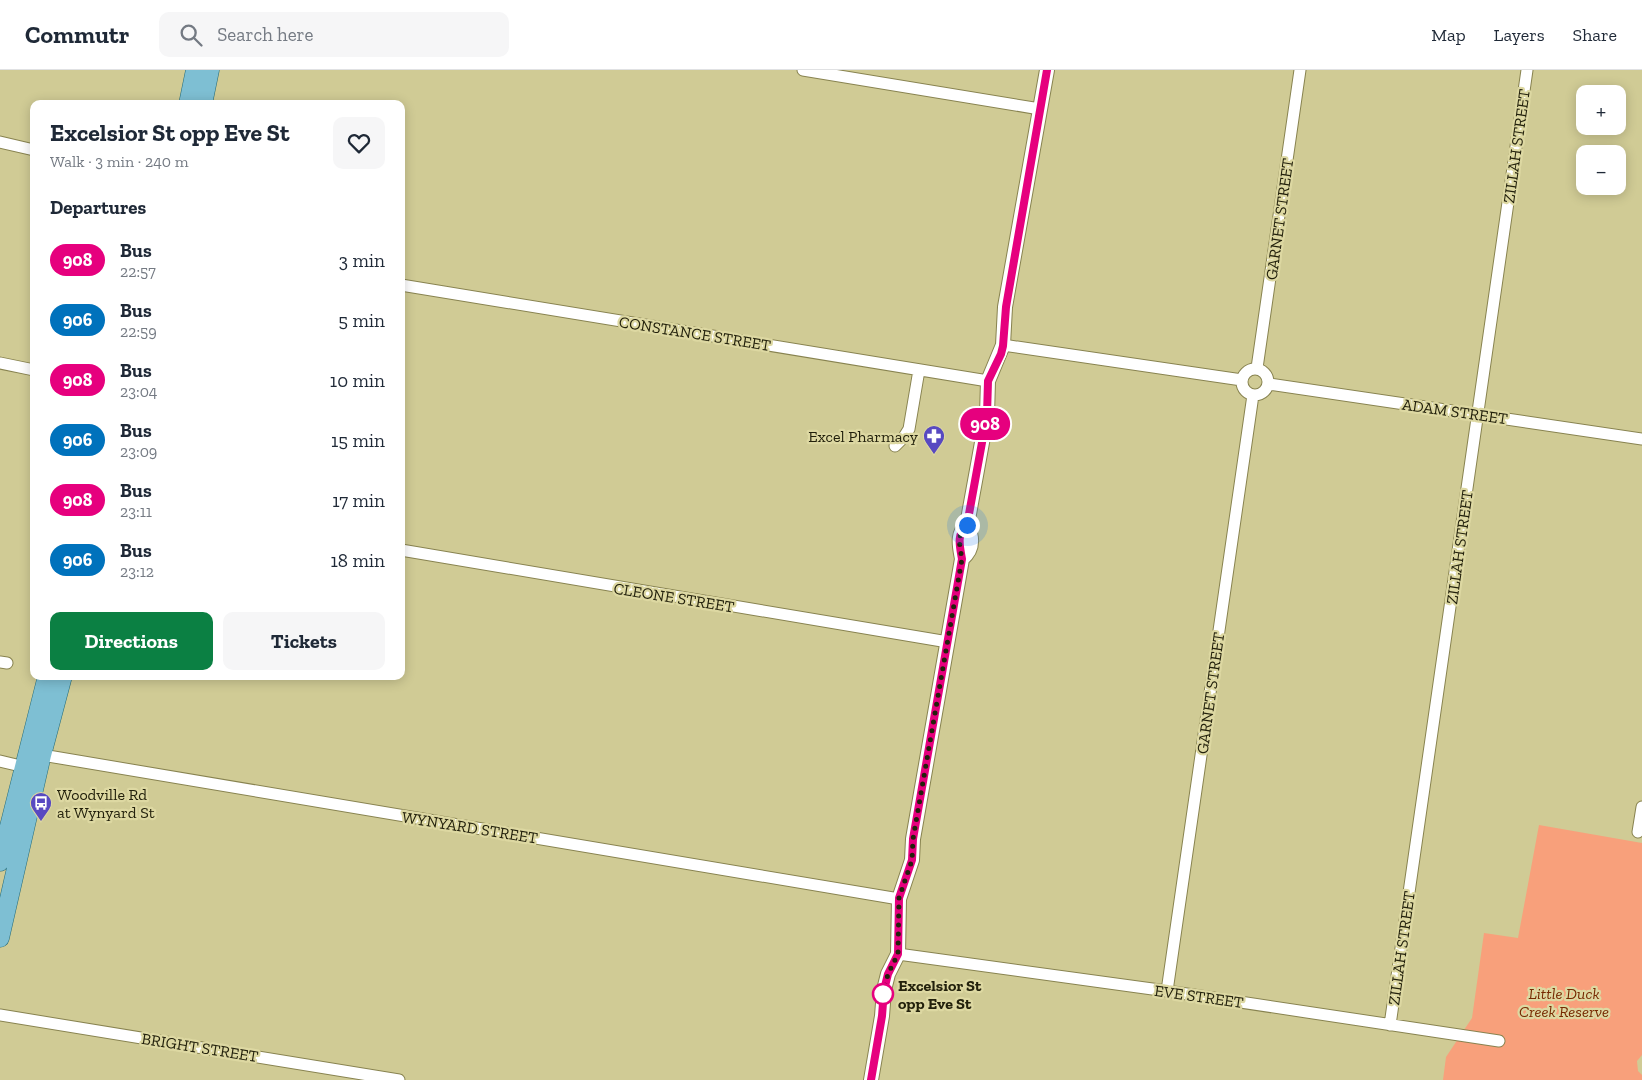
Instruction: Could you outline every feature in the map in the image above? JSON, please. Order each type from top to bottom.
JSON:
[{"type":"main road","points":[[189,100],[195,70]]},
{"type":"main road","points":[[204,100],[210,70]]},
{"type":"main road","points":[[0,862],[45,680]]},
{"type":"main road","points":[[0,938],[42,755],[62,680]]},
{"type":"street","points":[[803,70],[1040,109]]},
{"type":"street","points":[[871,1080],[882,1016],[884,990],[888,974],[898,954],[899,898],[912,860],[913,839],[962,559],[959,542],[960,533],[967,525],[987,415],[988,381],[1003,346],[1006,307],[1047,70]]},
{"type":"street","name":"GARNET STREET","points":[[1257,368],[1300,70]]},
{"type":"street","name":"ZILLAH STREET","points":[[1390,1025],[1527,70]]},
{"type":"street","points":[[0,142],[30,149]]},
{"type":"street","name":"CONSTANCE STREET","points":[[405,286],[988,381]]},
{"type":"street","points":[[1003,346],[1242,380]]},
{"type":"street","points":[[0,363],[30,369]]},
{"type":"street","points":[[1252,368],[1257,368],[1265,372],[1268,376],[1269,384],[1265,392],[1253,395],[1249,394],[1244,388],[1242,380],[1245,373],[1252,368]]},
{"type":"street","points":[[895,446],[909,429],[919,370]]},
{"type":"street","name":"ADAM STREET","points":[[1269,384],[1642,438]]},
{"type":"street","name":"GARNET STREET","points":[[1167,991],[1253,395]]},
{"type":"street","name":"CLEONE STREET","points":[[405,551],[948,642]]},
{"type":"street","name":"WYNYARD STREET","points":[[42,755],[899,898]]},
{"type":"street","points":[[0,761],[24,767]]},
{"type":"street","points":[[1638,832],[1642,807]]},
{"type":"street","name":"EVE STREET","points":[[898,954],[1167,991],[1499,1041]]},
{"type":"street","name":"BRIGHT STREET","points":[[0,1015],[399,1080]]},
{"type":"green space","name":"Little Duck Creek Reserve","points":[[1539,825],[1642,843],[1642,1055],[1637,1061],[1638,1071],[1642,1075],[1642,1080],[1443,1080],[1446,1057],[1472,1018],[1484,933],[1518,938]]},
{"type":"bus line","name":"908","points":[[871,1080],[882,1016],[884,990],[888,974],[898,954],[899,898],[912,860],[913,839],[962,559],[959,542],[960,533],[967,525],[987,415],[988,381],[1003,346],[1004,318],[1047,70]]},
{"type":"place","name":"Excel Pharmacy","points":[[934,455]]},
{"type":"place","name":"Woodville Rd at Wynyard St","points":[[41,822]]},
{"type":"place","name":"Excelsior St opp Eve St","points":[[883,994]]},
{"type":"route","points":[[883,994],[888,974],[898,954],[899,898],[912,860],[913,839],[962,559],[959,542],[960,533],[967,525]]}]
